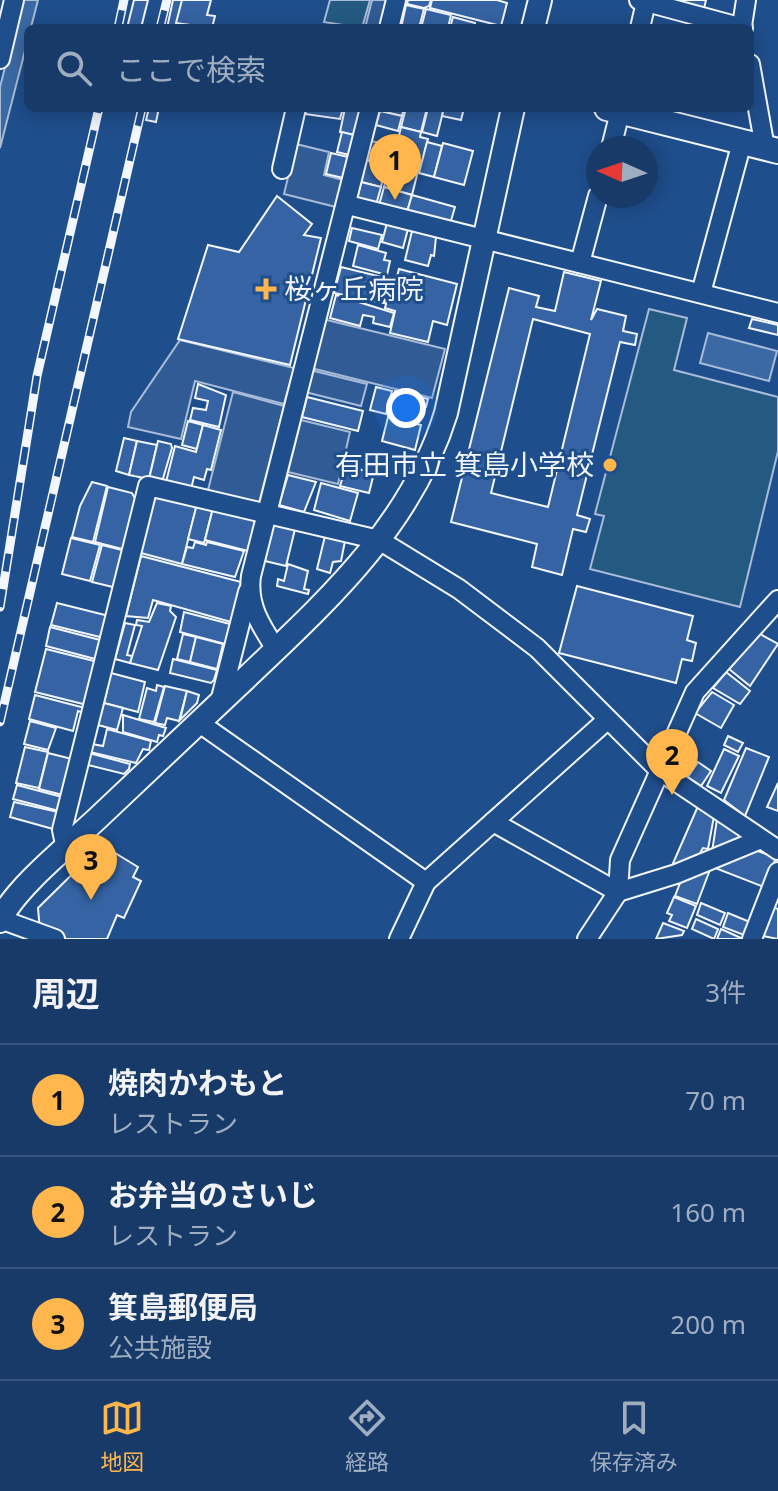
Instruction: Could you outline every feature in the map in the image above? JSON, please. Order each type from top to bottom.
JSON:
[{"type":"main road","points":[[627,112],[761,147]]},
{"type":"street","points":[[0,59],[14,0]]},
{"type":"street","points":[[390,24],[396,0]]},
{"type":"street","points":[[534,24],[540,0]]},
{"type":"street","points":[[742,24],[746,0]]},
{"type":"street","points":[[640,24],[643,1],[731,24]]},
{"type":"street","points":[[701,293],[761,147],[754,94]]},
{"type":"street","points":[[282,169],[295,112]]},
{"type":"street","points":[[220,702],[369,112]]},
{"type":"street","points":[[55,939],[0,920],[9,904],[327,601],[379,540],[411,494],[438,438],[456,373],[512,112]]},
{"type":"street","points":[[613,136],[616,112]]},
{"type":"street","points":[[348,205],[778,313]]},
{"type":"street","points":[[580,263],[595,208]]},
{"type":"street","points":[[66,849],[62,830],[148,486],[379,540],[459,589],[537,648],[659,770],[778,850]]},
{"type":"street","points":[[250,585],[254,612],[276,649]]},
{"type":"street","points":[[587,939],[618,892],[620,860],[695,692],[778,600]]},
{"type":"street","points":[[399,939],[426,882],[607,720]]},
{"type":"street","points":[[198,722],[426,882]]},
{"type":"street","points":[[493,822],[618,892],[676,874],[761,839]]},
{"type":"street","points":[[752,939],[778,872]]},
{"type":"shaded area","points":[[22,0],[38,0],[32,24],[24,24],[24,55],[0,148],[0,87]]},
{"type":"shaded area","points":[[330,0],[370,0],[363,24],[324,22]]},
{"type":"shaded area","points":[[372,0],[387,0],[381,24],[366,24]]},
{"type":"shaded area","points":[[371,141],[393,146],[389,164],[367,159]]},
{"type":"shaded area","points":[[296,144],[329,152],[324,175],[343,180],[336,207],[284,194]]},
{"type":"shaded area","points":[[649,309],[687,318],[674,370],[778,397],[778,451],[740,607],[590,569],[604,516],[595,514]]},
{"type":"shaded area","points":[[323,319],[445,349],[432,398],[311,368]]},
{"type":"shaded area","points":[[708,333],[777,351],[769,381],[700,363]]},
{"type":"shaded area","points":[[180,340],[294,368],[284,404],[195,381],[181,439],[128,427],[131,412]]},
{"type":"shaded area","points":[[310,370],[367,384],[361,406],[305,392]]},
{"type":"shaded area","points":[[233,392],[284,406],[258,507],[207,494]]},
{"type":"shaded area","points":[[301,420],[350,432],[338,484],[288,472]]},
{"type":"building","points":[[134,0],[148,0],[142,24],[128,24]]},
{"type":"building","points":[[173,0],[182,0],[179,24],[168,24]]},
{"type":"building","points":[[182,0],[211,0],[207,15],[215,16],[213,24],[176,23]]},
{"type":"building","points":[[408,0],[431,0],[429,6],[424,8],[407,4]]},
{"type":"building","points":[[432,0],[497,0],[507,3],[502,24],[430,8]]},
{"type":"building","points":[[656,0],[706,0],[703,13]]},
{"type":"building","points":[[406,5],[424,9],[420,24],[402,24]]},
{"type":"building","points":[[426,9],[451,15],[449,24],[422,24]]},
{"type":"building","points":[[453,17],[475,23],[475,24],[451,24]]},
{"type":"building","points":[[148,112],[158,112],[156,122],[146,120]]},
{"type":"building","points":[[306,112],[342,112],[340,119]]},
{"type":"building","points":[[344,112],[359,112],[354,135],[340,132]]},
{"type":"building","points":[[380,112],[402,116],[398,131],[376,125]]},
{"type":"building","points":[[405,112],[426,112],[421,132],[401,127]]},
{"type":"building","points":[[427,112],[443,112],[437,136],[422,132]]},
{"type":"building","points":[[443,112],[463,112],[461,120],[442,116]]},
{"type":"building","points":[[401,127],[421,132],[420,137],[428,139],[419,173],[392,166]]},
{"type":"building","points":[[342,132],[354,135],[349,155],[337,152]]},
{"type":"building","points":[[427,142],[442,146],[434,177],[419,173]]},
{"type":"building","points":[[443,143],[473,151],[464,185],[434,177]]},
{"type":"building","points":[[331,153],[348,157],[343,178],[326,174]]},
{"type":"building","points":[[366,160],[386,165],[381,187],[361,182]]},
{"type":"building","points":[[389,168],[417,175],[412,195],[384,187]]},
{"type":"building","points":[[361,182],[381,187],[376,205],[357,200]]},
{"type":"building","points":[[384,187],[412,195],[407,212],[379,205]]},
{"type":"building","points":[[412,195],[455,207],[450,224],[407,212]]},
{"type":"building","points":[[277,196],[312,224],[304,235],[321,238],[290,365],[178,339],[208,245],[239,252]]},
{"type":"building","points":[[387,223],[408,229],[403,248],[382,242]]},
{"type":"building","points":[[352,228],[382,235],[378,249],[349,241]]},
{"type":"building","points":[[412,231],[436,237],[434,256],[431,255],[428,266],[405,260]]},
{"type":"building","points":[[358,245],[386,253],[384,260],[390,261],[387,275],[353,266]]},
{"type":"building","points":[[341,267],[390,279],[384,303],[334,293]]},
{"type":"building","points":[[399,269],[457,284],[447,325],[433,321],[428,342],[390,333],[395,311],[385,308],[392,279],[396,280]]},
{"type":"building","points":[[564,272],[601,281],[591,320],[597,309],[626,316],[623,331],[637,334],[635,345],[620,342],[577,515],[590,519],[586,532],[573,529],[562,575],[532,567],[537,544],[451,522],[509,288],[539,296],[536,307],[555,311]],"holes":[[[533,319],[590,334],[548,507],[491,493]]]},
{"type":"building","points":[[336,295],[394,313],[390,327],[373,323],[374,317],[363,315],[360,326],[330,318]]},
{"type":"building","points":[[752,319],[778,325],[778,335],[749,328]]},
{"type":"building","points":[[198,384],[226,395],[219,427],[190,420],[193,408],[206,410],[208,401],[195,398]]},
{"type":"building","points":[[376,387],[392,391],[386,414],[370,410]]},
{"type":"building","points":[[395,391],[428,399],[426,407],[412,411],[409,421],[388,416]]},
{"type":"building","points":[[307,397],[363,411],[358,431],[302,417]]},
{"type":"building","points":[[388,417],[421,425],[415,450],[382,441]]},
{"type":"building","points":[[188,421],[203,425],[197,449],[182,445]]},
{"type":"building","points":[[203,425],[221,430],[211,470],[207,469],[204,480],[194,477],[191,489],[166,482],[175,446],[196,452]]},
{"type":"building","points":[[124,438],[137,441],[129,475],[116,471]]},
{"type":"building","points":[[137,441],[157,445],[149,479],[129,475]]},
{"type":"building","points":[[158,441],[171,444],[172,448],[162,482],[149,479]]},
{"type":"building","points":[[346,466],[374,473],[369,493],[340,486]]},
{"type":"building","points":[[288,475],[316,482],[304,512],[279,505]]},
{"type":"building","points":[[92,482],[107,486],[93,542],[72,537],[80,506]]},
{"type":"building","points":[[321,483],[358,493],[350,521],[314,510]]},
{"type":"building","points":[[108,487],[132,493],[138,504],[126,550],[95,542]]},
{"type":"building","points":[[156,493],[197,504],[182,564],[141,553]]},
{"type":"building","points":[[197,504],[213,508],[204,543],[188,539]]},
{"type":"building","points":[[213,508],[256,519],[248,551],[205,540]]},
{"type":"building","points":[[273,524],[295,529],[286,566],[265,561]]},
{"type":"building","points":[[325,536],[345,541],[341,561],[333,562],[330,573],[317,569]]},
{"type":"building","points":[[71,538],[100,545],[90,581],[62,574]]},
{"type":"building","points":[[195,542],[244,551],[235,577],[182,564],[187,547],[193,548]]},
{"type":"building","points":[[102,545],[126,551],[117,588],[92,582]]},
{"type":"building","points":[[141,556],[241,582],[231,622],[153,600],[148,618],[126,616]]},
{"type":"building","points":[[288,564],[308,571],[304,589],[309,590],[308,594],[277,586],[278,579],[284,581]]},
{"type":"building","points":[[577,586],[693,616],[687,640],[696,643],[692,661],[682,659],[676,683],[559,653]]},
{"type":"building","points":[[57,603],[109,616],[104,638],[51,625]]},
{"type":"building","points":[[157,603],[171,606],[170,611],[176,617],[158,670],[130,663],[142,626],[136,625],[137,620],[149,622]]},
{"type":"building","points":[[184,612],[230,624],[225,644],[180,632]]},
{"type":"building","points":[[125,623],[135,625],[127,655],[132,656],[130,663],[115,659]]},
{"type":"building","points":[[50,627],[104,641],[99,660],[46,646]]},
{"type":"building","points":[[183,634],[196,637],[190,662],[177,659]]},
{"type":"building","points":[[760,634],[778,644],[750,686],[729,669]]},
{"type":"building","points":[[196,637],[223,644],[217,669],[190,662]]},
{"type":"building","points":[[46,649],[98,662],[87,705],[35,692]]},
{"type":"building","points":[[173,659],[217,670],[214,680],[211,683],[170,673]]},
{"type":"building","points":[[726,672],[750,691],[740,704],[713,688]]},
{"type":"building","points":[[111,673],[145,682],[138,712],[104,703]]},
{"type":"building","points":[[157,685],[164,687],[154,722],[139,719],[147,688],[156,691]]},
{"type":"building","points":[[165,686],[187,691],[179,721],[167,718],[165,725],[155,723]]},
{"type":"building","points":[[187,691],[199,695],[197,703],[180,720]]},
{"type":"building","points":[[712,692],[734,705],[721,728],[695,713]]},
{"type":"building","points":[[35,695],[85,708],[84,713],[78,711],[73,731],[29,719]]},
{"type":"building","points":[[104,703],[123,708],[117,730],[98,725]]},
{"type":"building","points":[[123,715],[166,728],[163,736],[159,735],[157,742],[123,732]]},
{"type":"building","points":[[30,721],[56,728],[48,750],[24,744]]},
{"type":"building","points":[[107,729],[151,741],[149,750],[143,749],[136,763],[90,752],[92,744],[103,746]]},
{"type":"building","points":[[728,736],[743,743],[738,752],[724,745]]},
{"type":"building","points":[[25,747],[48,752],[39,788],[16,783]]},
{"type":"building","points":[[746,748],[769,757],[745,816],[724,800]]},
{"type":"building","points":[[724,749],[739,756],[721,793],[707,786]]},
{"type":"building","points":[[48,753],[72,759],[63,795],[39,789]]},
{"type":"building","points":[[89,753],[130,764],[129,769],[124,774],[88,765]]},
{"type":"building","points":[[698,762],[711,771],[701,786],[688,777]]},
{"type":"building","points":[[778,783],[778,811],[767,807]]},
{"type":"building","points":[[17,785],[62,797],[59,811],[13,799]]},
{"type":"building","points":[[14,802],[58,812],[53,829],[10,817]]},
{"type":"building","points":[[698,806],[714,816],[708,849],[703,848],[697,858],[671,868]]},
{"type":"building","points":[[717,819],[744,836],[741,841],[712,852]]},
{"type":"building","points":[[102,845],[138,867],[133,877],[141,881],[124,918],[117,915],[107,939],[66,939],[40,931],[38,908]]},
{"type":"building","points":[[753,849],[776,858],[764,887],[710,866]]},
{"type":"building","points":[[711,867],[697,904],[675,896],[682,878]]},
{"type":"building","points":[[674,897],[696,906],[687,928],[669,921],[672,915],[667,913]]},
{"type":"building","points":[[701,903],[725,913],[720,925],[697,915]]},
{"type":"building","points":[[773,907],[778,909],[778,939],[763,936]]},
{"type":"building","points":[[728,913],[750,922],[744,935],[723,927]]},
{"type":"building","points":[[696,919],[718,929],[714,939],[692,929]]},
{"type":"building","points":[[663,923],[684,931],[682,935],[656,939]]},
{"type":"building","points":[[721,929],[741,938],[741,939],[717,939]]},
{"type":"railway","points":[[119,24],[124,0]]},
{"type":"railway","points":[[161,24],[167,0]]},
{"type":"railway","points":[[0,607],[37,376],[98,112]]},
{"type":"railway","points":[[0,722],[141,112]]},
{"type":"place","name":"焼肉かわもと","points":[[395,200]]},
{"type":"place","name":"桜ヶ丘病院","points":[[266,289]]},
{"type":"place","name":"有田市立 箕島小学校","points":[[610,465]]},
{"type":"place","name":"お弁当のさいじ","points":[[672,795]]},
{"type":"place","name":"箕島郵便局","points":[[91,900]]}]
